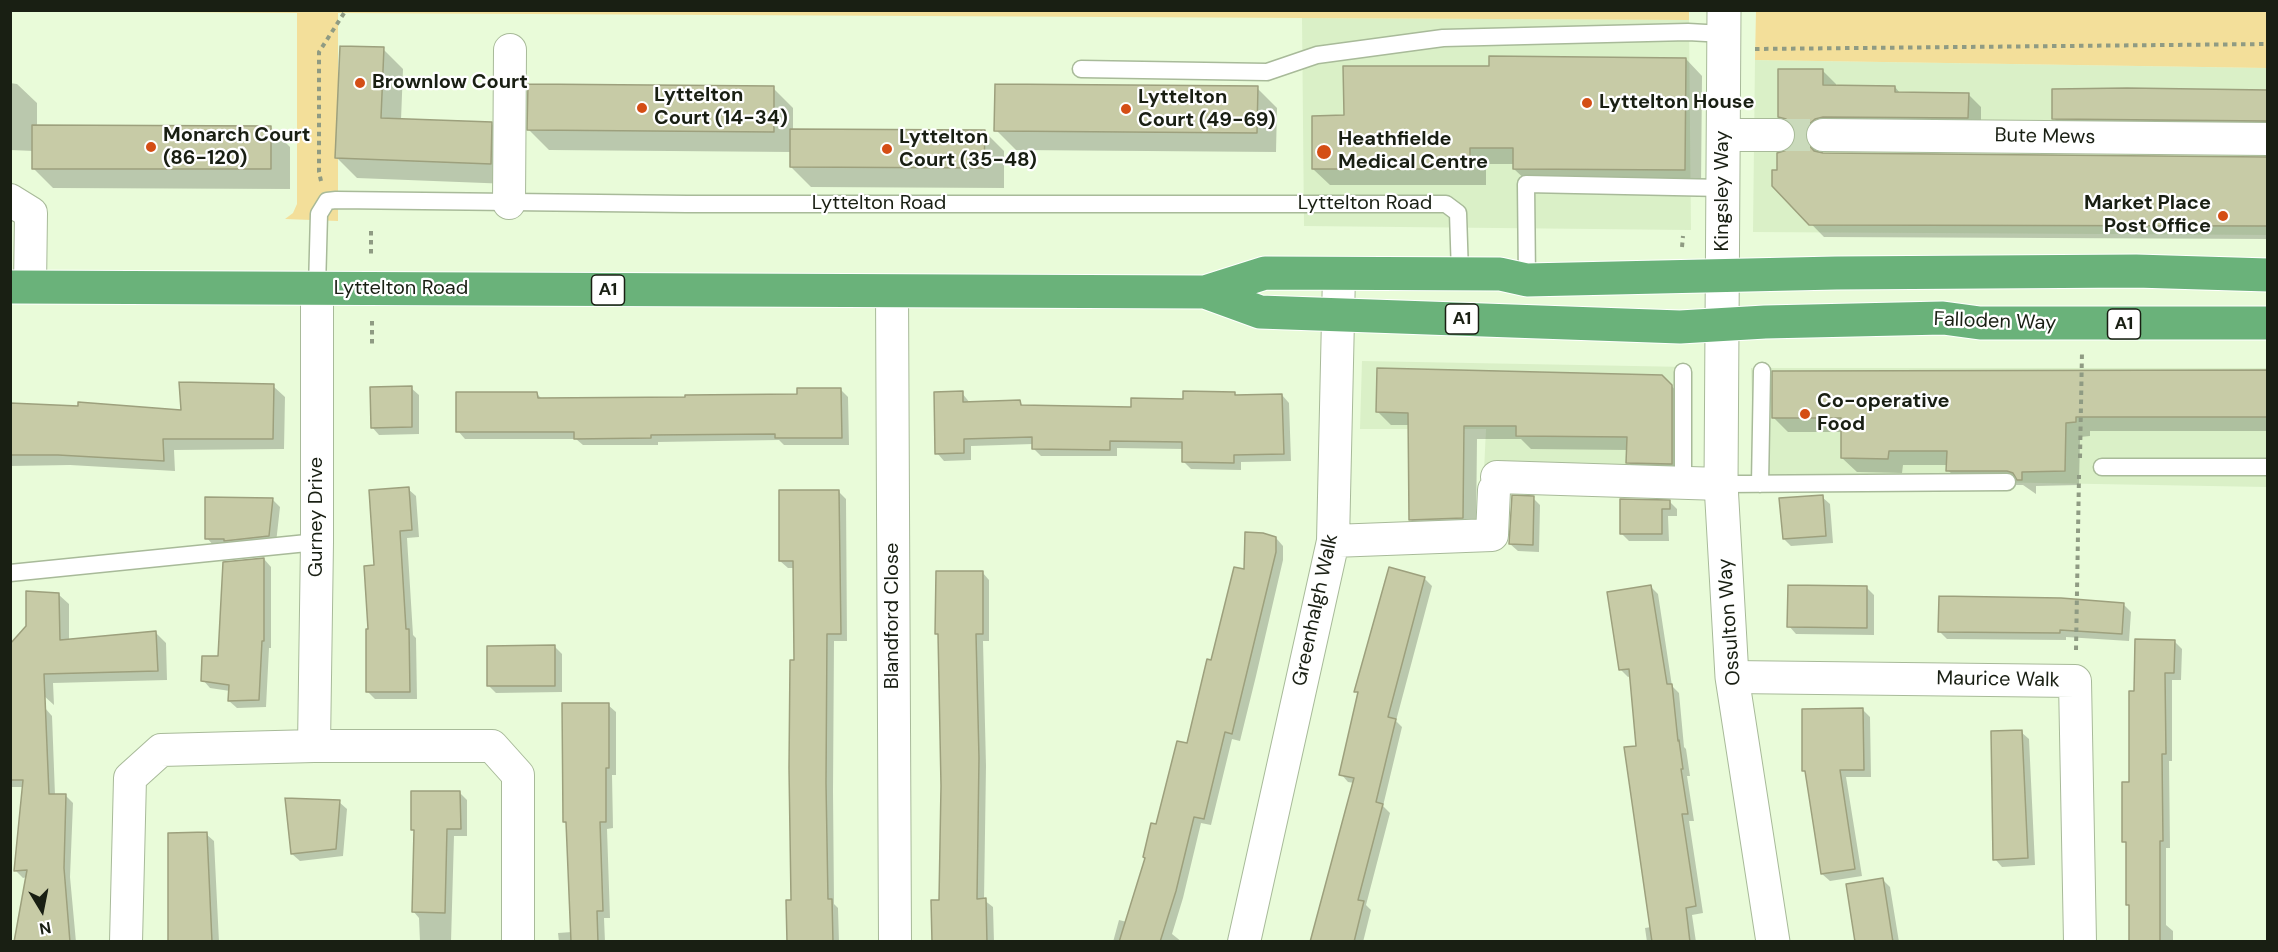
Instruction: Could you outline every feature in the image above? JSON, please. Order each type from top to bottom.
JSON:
[{"type":"highway","name":"A1","points":[[1723,300],[2136,271],[2268,274]]},
{"type":"highway","name":"Lyttelton Road","points":[[20,287],[1205,292],[1265,273],[1500,274],[1527,280],[1723,300]]},
{"type":"highway","name":"Lyttelton Road","points":[[1205,292],[1260,312],[1680,327],[1723,300]]},
{"type":"highway","name":"Falloden Way","points":[[1723,300],[1980,323],[2082,325],[2268,323]]},
{"type":"street","name":"Kingsley Way","points":[[1723,300],[1724,135],[1733,31]]},
{"type":"street","points":[[509,203],[510,50]]},
{"type":"street","points":[[1724,135],[1778,135]]},
{"type":"street","name":"Bute Mews","points":[[1823,135],[2268,139]]},
{"type":"street","points":[[10,200],[31,213],[20,287]]},
{"type":"street","name":"Greenhalgh Walk","points":[[1244,942],[1333,541],[1339,274]]},
{"type":"street","name":"Gurney Drive","points":[[314,746],[317,288]]},
{"type":"street","name":"Blandford Close","points":[[892,291],[895,942]]},
{"type":"street","name":"Ossulton Way","points":[[1723,300],[1721,484],[1732,677],[1773,942]]},
{"type":"street","points":[[1333,541],[1492,536],[1495,484],[1721,484]]},
{"type":"street","name":"Maurice Walk","points":[[1732,677],[2075,681],[2080,942]]},
{"type":"street","points":[[126,942],[130,778],[161,750],[314,746],[492,746],[518,775],[518,942]]},
{"type":"lane","points":[[1081,69],[1267,72],[1317,56],[1443,38],[1733,31]]},
{"type":"lane","points":[[1527,280],[1526,184],[1723,188]]},
{"type":"lane","name":"Lyttelton Road","points":[[317,288],[319,214],[327,201],[1446,204],[1458,213],[1460,274]]},
{"type":"lane","points":[[1760,484],[1762,371]]},
{"type":"lane","points":[[1683,372],[1683,483]]},
{"type":"lane","points":[[2102,467],[2268,467]]},
{"type":"lane","points":[[1721,484],[2007,482]]},
{"type":"lane","points":[[10,573],[317,542]]},
{"type":"path","points":[[327,201],[319,172],[319,52],[346,10]]},
{"type":"path","points":[[1733,31],[2268,44]]},
{"type":"path","points":[[370,231],[371,254]]},
{"type":"path","points":[[372,321],[372,347]]},
{"type":"path","points":[[2075,681],[2082,325]]},
{"type":"shaded area","points":[[1689,10],[1689,20],[338,13],[338,221],[285,219],[293,213],[297,204],[297,13],[11,11]]},
{"type":"shaded area","points":[[1756,11],[2267,11],[2267,68],[1755,60]]},
{"type":"shaded area","points":[[1302,18],[1689,20],[1691,230],[1304,226]]},
{"type":"shaded area","points":[[1755,60],[2267,68],[2267,235],[1753,232]]},
{"type":"shaded area","points":[[1362,361],[1688,367],[1687,477],[1484,471],[1486,429],[1360,429]]},
{"type":"shaded area","points":[[1751,368],[2267,368],[2267,487],[1754,478]]},
{"type":"building","name":"Brownlow Court","points":[[340,46],[384,47],[381,118],[492,122],[491,164],[335,158]]},
{"type":"building","points":[[1489,56],[1686,58],[1685,170],[1513,169],[1513,148],[1470,148],[1470,169],[1312,169],[1312,116],[1344,115],[1343,66],[1489,66]]},
{"type":"building","points":[[1778,69],[1823,69],[1823,85],[1895,86],[1895,92],[1969,93],[1968,118],[1823,117],[1815,119],[1807,126],[1805,135],[1814,151],[1823,153],[2268,157],[2268,226],[1809,225],[1772,186],[1772,170],[1777,170],[1777,153],[1787,150],[1794,143],[1796,136],[1793,126],[1786,119],[1778,117]]},
{"type":"building","name":"Lyttelton Court (14-34)","points":[[528,84],[774,86],[774,132],[527,130]]},
{"type":"building","name":"Lyttelton Court (49-69)","points":[[995,84],[1258,86],[1257,133],[994,131]]},
{"type":"building","points":[[2052,89],[2268,90],[2268,121],[2052,119]]},
{"type":"building","name":"Monarch Court (86-120)","points":[[32,125],[271,126],[271,169],[32,169]]},
{"type":"building","name":"Lyttelton Court (35-48)","points":[[790,129],[985,130],[984,168],[790,167]]},
{"type":"building","points":[[1377,368],[1662,375],[1672,385],[1672,464],[1626,463],[1627,437],[1516,436],[1516,426],[1464,426],[1463,518],[1409,520],[1408,413],[1376,412]]},
{"type":"building","points":[[2268,370],[2268,417],[2076,417],[2076,422],[2066,423],[2065,471],[2022,472],[2022,480],[2017,480],[2013,473],[2007,471],[1946,471],[1947,451],[1889,451],[1888,459],[1841,458],[1841,418],[1772,418],[1772,371]]},
{"type":"building","points":[[179,382],[274,384],[273,439],[163,439],[164,461],[58,455],[10,455],[10,403],[78,406],[78,402],[181,410]]},
{"type":"building","points":[[412,386],[412,427],[371,428],[370,387]]},
{"type":"building","points":[[797,388],[841,388],[842,438],[775,438],[775,434],[651,435],[651,438],[574,439],[574,432],[456,432],[456,392],[537,392],[538,398],[685,397],[685,395],[797,394]]},
{"type":"building","points":[[963,391],[963,402],[1020,400],[1021,405],[1131,407],[1131,398],[1183,399],[1183,391],[1235,392],[1235,395],[1282,394],[1284,454],[1234,455],[1234,463],[1182,462],[1182,442],[1110,441],[1110,450],[1032,449],[1032,437],[964,439],[964,453],[935,454],[934,392]]},
{"type":"building","points":[[409,487],[412,530],[400,531],[406,629],[409,629],[410,692],[366,692],[366,629],[368,629],[364,566],[374,565],[369,490]]},
{"type":"building","points":[[779,490],[839,490],[841,634],[827,634],[828,899],[832,899],[833,942],[787,942],[786,900],[791,900],[789,768],[790,660],[794,660],[793,561],[779,561]]},
{"type":"building","points":[[1512,495],[1534,496],[1533,545],[1509,544]]},
{"type":"building","points":[[1823,495],[1826,536],[1783,539],[1779,498]]},
{"type":"building","points":[[205,497],[273,498],[269,536],[224,541],[224,539],[205,539]]},
{"type":"building","points":[[1620,499],[1670,500],[1670,509],[1662,509],[1662,534],[1620,534]]},
{"type":"building","points":[[1245,532],[1263,533],[1276,537],[1276,552],[1232,734],[1225,732],[1204,819],[1194,817],[1176,891],[1160,942],[1119,942],[1145,858],[1143,857],[1151,823],[1156,824],[1177,741],[1187,743],[1207,659],[1211,660],[1234,567],[1244,569]]},
{"type":"building","points":[[264,558],[264,641],[262,641],[259,700],[228,701],[229,685],[201,681],[202,656],[218,656],[223,562]]},
{"type":"building","points":[[1389,567],[1425,577],[1388,717],[1396,719],[1376,802],[1383,804],[1358,900],[1364,901],[1354,942],[1310,942],[1354,778],[1339,775],[1358,692],[1354,692]]},
{"type":"building","points":[[936,571],[983,571],[983,634],[976,634],[979,758],[977,899],[986,898],[987,942],[932,942],[931,900],[939,900],[941,786],[938,634],[935,634]]},
{"type":"building","points":[[1651,585],[1667,684],[1672,684],[1688,814],[1682,814],[1696,906],[1686,908],[1690,942],[1652,942],[1624,747],[1636,746],[1629,669],[1619,670],[1607,592]]},
{"type":"building","points":[[1788,585],[1867,586],[1867,628],[1787,627]]},
{"type":"building","points":[[26,591],[59,593],[60,640],[156,631],[158,671],[44,674],[49,794],[66,794],[64,868],[70,942],[14,942],[27,870],[14,871],[23,780],[10,780],[10,644],[26,626]]},
{"type":"building","points":[[1939,596],[2061,598],[2124,603],[2122,634],[2060,630],[2060,633],[1938,632]]},
{"type":"building","points":[[2135,639],[2175,640],[2174,673],[2165,673],[2166,754],[2162,754],[2163,841],[2160,841],[2160,942],[2129,942],[2129,905],[2126,905],[2126,842],[2122,842],[2122,782],[2129,782],[2129,691],[2134,691]]},
{"type":"building","points":[[555,645],[555,686],[487,686],[487,646]]},
{"type":"building","points":[[562,703],[609,703],[606,822],[600,822],[603,911],[597,911],[598,942],[571,942],[566,822],[563,822]]},
{"type":"building","points":[[1863,708],[1864,770],[1840,770],[1855,869],[1821,874],[1805,771],[1802,771],[1802,709]]},
{"type":"building","points":[[2022,730],[2028,858],[1993,860],[1991,731]]},
{"type":"building","points":[[411,791],[460,791],[461,829],[447,829],[445,913],[412,912],[414,830],[411,830]]},
{"type":"building","points":[[285,798],[340,800],[336,849],[291,854]]},
{"type":"building","points":[[207,832],[212,942],[168,942],[168,833]]},
{"type":"building","points":[[1883,878],[1893,942],[1855,942],[1846,884]]},
{"type":"tunnel","points":[[1778,135],[1823,135]]},
{"type":"place","name":"Brownlow Court","points":[[360,83]]},
{"type":"place","name":"Lyttelton House","points":[[1587,103]]},
{"type":"place","name":"Lyttelton Court (14-34)","points":[[642,108]]},
{"type":"place","name":"Lyttelton Court (49-69)","points":[[1126,109]]},
{"type":"place","name":"Monarch Court (86-120)","points":[[151,147]]},
{"type":"place","name":"Lyttelton Court (35-48)","points":[[887,149]]},
{"type":"place","name":"Heathfielde Medical Centre","points":[[1324,152]]},
{"type":"place","name":"Market Place Post Office","points":[[2223,216]]},
{"type":"place","name":"Co-operative Food","points":[[1805,414]]}]
